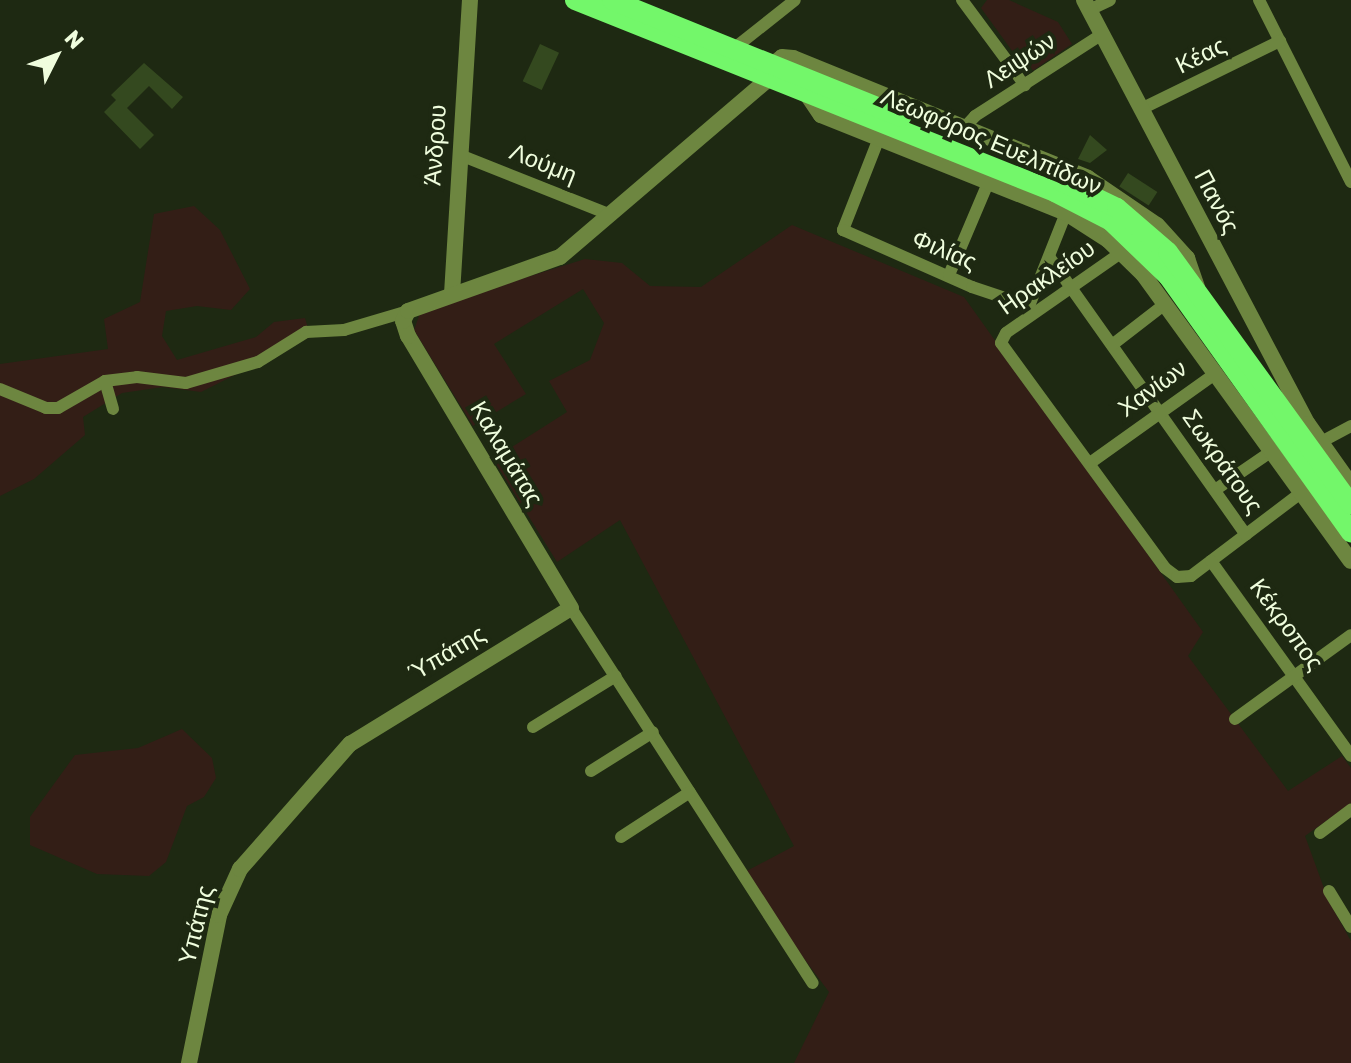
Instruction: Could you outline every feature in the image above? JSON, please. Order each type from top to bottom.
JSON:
[{"type":"main road","name":"Λεωφόρος Ευελπίδων","points":[[575,0],[769,73],[1062,174],[1135,222],[1198,290],[1230,363],[1302,426],[1350,495]]},
{"type":"main road","name":"Λεωφόρος Ευελπίδων","points":[[618,1],[732,50],[808,96],[1055,192],[1111,221],[1230,363],[1351,533]]},
{"type":"street","name":"Άνδρου","points":[[452,294],[470,0]]},
{"type":"street","points":[[732,50],[795,0]]},
{"type":"street","points":[[1087,5],[1110,0]]},
{"type":"street","points":[[1259,0],[1351,182]]},
{"type":"street","points":[[967,2],[1025,85]]},
{"type":"street","name":"Πανός","points":[[1087,5],[1263,340],[1302,426],[1321,442],[1350,495]]},
{"type":"street","name":"Λειψών","points":[[964,128],[1102,34]]},
{"type":"street","name":"Κέας","points":[[1141,109],[1280,41]]},
{"type":"street","points":[[0,389],[46,408],[58,408],[105,381],[137,377],[186,383],[258,362],[306,332],[344,330],[408,311],[560,257],[769,73],[782,57],[793,58],[964,128],[1062,174],[1121,197],[1178,247],[1193,269],[1198,290]]},
{"type":"street","points":[[808,96],[821,115],[1066,213],[1150,269],[1165,304],[1230,363],[1268,445],[1351,561]]},
{"type":"street","name":"Φιλίας","points":[[879,138],[843,230],[1033,309]]},
{"type":"street","name":"Λούμη","points":[[460,155],[611,215]]},
{"type":"street","points":[[949,275],[988,183]]},
{"type":"street","points":[[1033,309],[1066,213]]},
{"type":"street","points":[[1178,247],[1206,234]]},
{"type":"street","name":"Ηρακλείου","points":[[1090,463],[1001,343],[1006,333],[1033,309],[1072,288],[1122,252]]},
{"type":"street","name":"Σωκράτους","points":[[1050,258],[1246,535]]},
{"type":"street","points":[[1112,345],[1165,304]]},
{"type":"street","name":"Καλαμάτας","points":[[408,311],[403,321],[408,336],[571,608],[813,983]]},
{"type":"street","name":"Χανίων","points":[[1090,463],[1263,340]]},
{"type":"street","points":[[105,381],[113,409]]},
{"type":"street","points":[[1267,413],[1268,445]]},
{"type":"street","points":[[1321,442],[1351,426]]},
{"type":"street","points":[[1215,490],[1268,445]]},
{"type":"street","points":[[1090,463],[1177,577],[1191,576],[1302,492]]},
{"type":"street","name":"Κέκροπος","points":[[1211,561],[1349,749]]},
{"type":"street","name":"Ύπάτης","points":[[350,744],[571,608]]},
{"type":"street","points":[[1235,719],[1294,673],[1351,635]]},
{"type":"street","points":[[533,727],[616,676]]},
{"type":"street","points":[[591,771],[653,732]]},
{"type":"street","name":"Υπάτης","points":[[189,1063],[229,885],[350,744]]},
{"type":"street","points":[[621,837],[690,792]]},
{"type":"street","points":[[1320,833],[1351,810]]},
{"type":"street","points":[[1329,891],[1351,927]]},
{"type":"shaded area","points":[[987,0],[1009,0],[1058,22],[1072,44],[1031,72],[1026,70],[981,8]]},
{"type":"shaded area","points":[[194,206],[220,230],[250,289],[231,310],[197,306],[166,311],[162,336],[177,360],[256,337],[274,322],[305,318],[308,328],[296,344],[201,392],[163,387],[122,393],[83,417],[85,435],[34,479],[0,496],[0,364],[108,349],[104,319],[140,302],[154,214]]},
{"type":"shaded area","points":[[792,225],[964,297],[1203,632],[1188,656],[1288,791],[1342,756],[1351,768],[1351,803],[1305,836],[1329,902],[1351,941],[1351,1063],[794,1063],[829,992],[741,874],[794,846],[620,520],[557,562],[493,459],[567,412],[549,381],[590,360],[604,323],[583,289],[494,344],[526,394],[473,426],[414,330],[420,313],[585,259],[622,263],[650,286],[701,287]]},
{"type":"shaded area","points":[[182,729],[212,758],[216,778],[204,797],[187,806],[166,862],[149,876],[97,874],[30,845],[30,817],[75,755],[138,748]]},
{"type":"building","points":[[540,44],[559,53],[542,90],[523,81]]},
{"type":"building","points":[[144,63],[183,97],[172,109],[149,86],[127,108],[154,135],[140,149],[104,112],[116,100],[111,95]]},
{"type":"building","points":[[1090,135],[1107,150],[1090,163],[1078,159]]},
{"type":"building","points":[[1128,173],[1157,192],[1149,205],[1119,186]]}]
